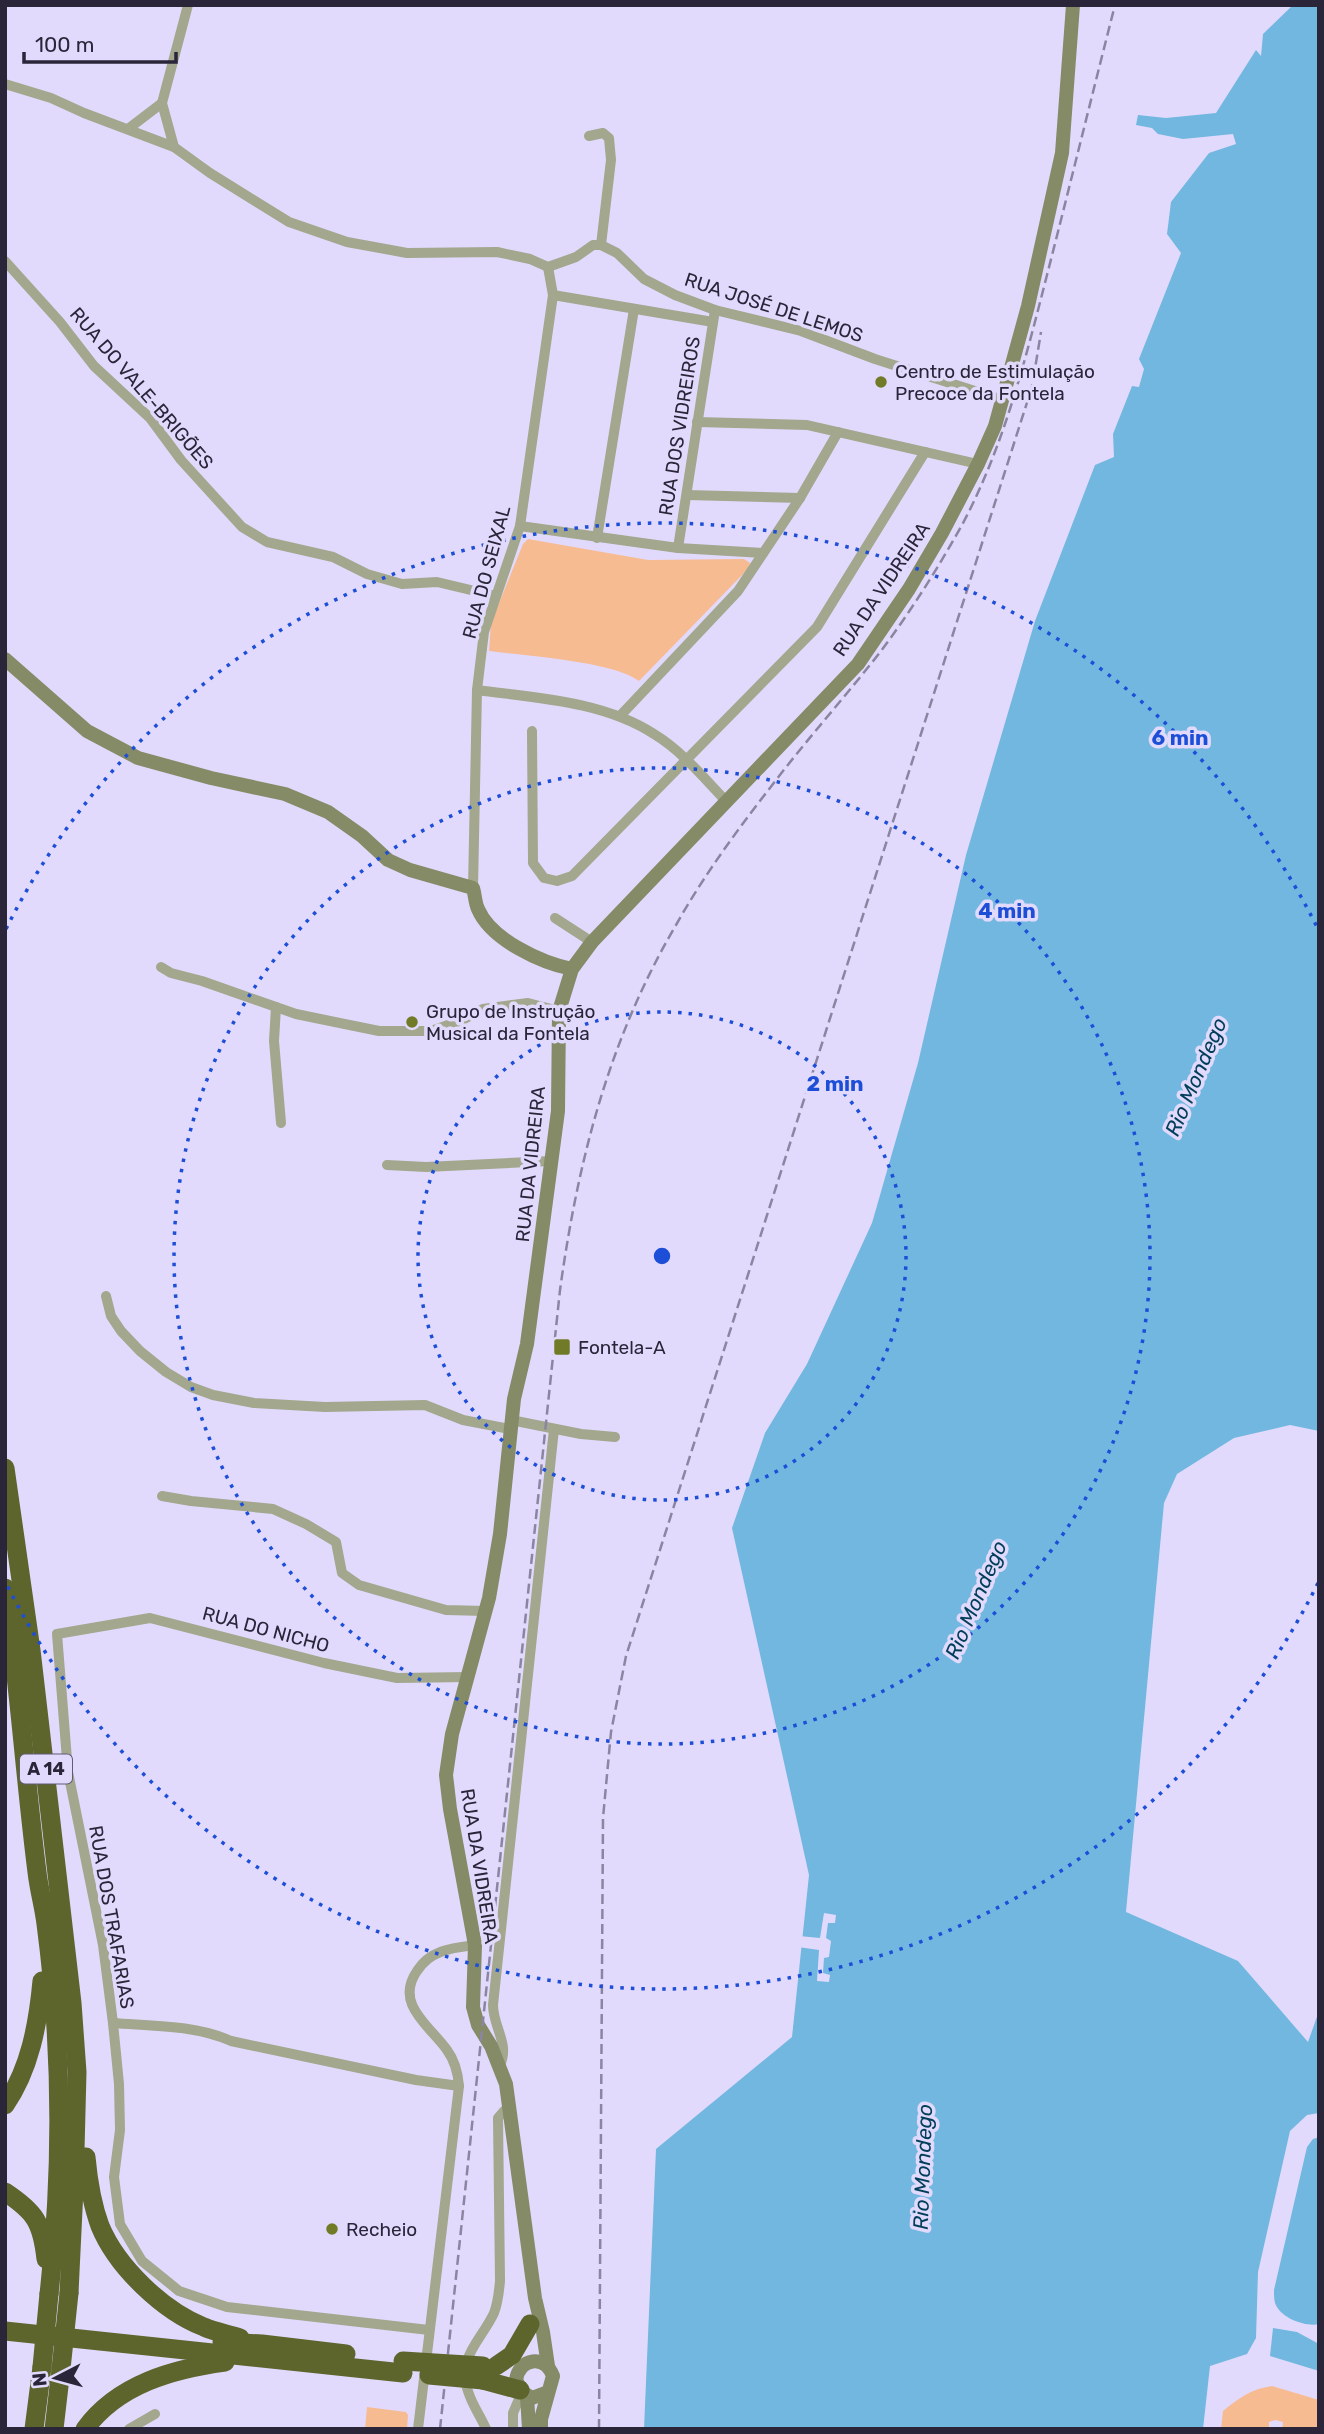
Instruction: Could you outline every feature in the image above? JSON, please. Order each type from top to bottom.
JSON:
[{"type":"highway","name":"A 14","points":[[5,1468],[31,1650],[64,1923],[76,2072],[74,2189],[51,2368],[54,2429]]},
{"type":"highway","name":"A 14","points":[[5,1588],[37,1875],[46,1924],[58,2074],[59,2293]]},
{"type":"highway","points":[[5,2105],[26,2065],[38,2019],[42,1978],[37,1875]]},
{"type":"highway","points":[[76,2072],[85,2132],[88,2179],[101,2227],[127,2269],[162,2302],[203,2327],[262,2344],[403,2367]]},
{"type":"highway","points":[[5,2192],[29,2208],[42,2232],[59,2293]]},
{"type":"highway","points":[[5,2321],[262,2344]]},
{"type":"highway","points":[[487,2371],[512,2355],[530,2324]]},
{"type":"highway","points":[[5,2331],[284,2361],[487,2371],[523,2365]]},
{"type":"highway","points":[[85,2429],[120,2396],[153,2378],[214,2363],[284,2361]]},
{"type":"highway","name":"A 14","points":[[34,2429],[51,2368]]},
{"type":"highway","points":[[487,2371],[523,2393]]},
{"type":"street","points":[[174,147],[162,103],[188,5]]},
{"type":"street","name":"RUA DA VIDREIRA","points":[[535,2298],[511,2110],[500,2065],[474,2016],[474,1945],[446,1775],[452,1734],[485,1611],[500,1534],[513,1399],[527,1344],[558,1111],[559,1010],[572,969],[592,942],[858,664],[909,589],[978,464],[1003,400],[1028,306],[1062,153],[1073,5]]},
{"type":"street","points":[[5,84],[51,98],[174,147],[241,195],[289,222],[347,242],[407,253],[497,252],[530,259],[548,267],[576,257],[593,245],[601,244],[611,160],[609,138],[603,134],[589,135]]},
{"type":"street","points":[[128,129],[162,103]]},
{"type":"street","name":"RUA JOSÉ DE LEMOS","points":[[601,244],[617,253],[644,279],[675,295],[715,310],[802,331],[875,359],[1003,400]]},
{"type":"street","name":"RUA DO VALE-BRIGÕES","points":[[5,261],[60,322],[94,366],[150,418],[181,460],[243,527],[267,542],[333,557],[367,574],[402,584],[437,582],[496,596]]},
{"type":"street","name":"RUA DO SEIXAL","points":[[473,888],[477,690],[484,632],[520,526],[553,295],[548,267]]},
{"type":"street","points":[[553,295],[713,322]]},
{"type":"street","points":[[597,538],[634,309]]},
{"type":"street","name":"RUA DOS VIDREIROS","points":[[678,548],[715,310]]},
{"type":"street","points":[[697,422],[807,425],[978,464]]},
{"type":"street","points":[[620,716],[738,591],[800,498],[838,432]]},
{"type":"street","points":[[532,731],[532,858],[537,872],[552,881],[562,881],[572,876],[685,758],[757,690],[817,627],[925,452]]},
{"type":"street","points":[[687,495],[800,498]]},
{"type":"street","points":[[520,526],[678,548],[763,554]]},
{"type":"street","points":[[5,660],[87,731],[138,758],[285,794],[328,812],[362,836],[388,860],[410,870],[473,888],[478,910],[498,936],[541,960],[572,969]]},
{"type":"street","points":[[477,690],[560,701],[620,716],[655,734],[685,758],[725,800]]},
{"type":"street","points":[[555,918],[592,942]]},
{"type":"street","points":[[161,967],[171,973],[318,1021],[379,1031],[431,1031],[483,1009],[528,1003],[559,1010]]},
{"type":"street","points":[[276,1007],[275,1054],[281,1123]]},
{"type":"street","points":[[387,1165],[426,1167],[551,1161]]},
{"type":"street","points":[[106,1296],[111,1316],[140,1351],[191,1387],[214,1395],[254,1403],[325,1407],[425,1405],[463,1420],[615,1437]]},
{"type":"street","points":[[500,2065],[505,2050],[494,2019],[493,2005],[554,1429]]},
{"type":"street","points":[[162,1496],[273,1509],[336,1542],[342,1573],[359,1586],[446,1610],[485,1611]]},
{"type":"street","name":"RUA DO NICHO","points":[[57,1634],[150,1618],[324,1663],[397,1678],[468,1676]]},
{"type":"street","name":"RUA DOS TRAFARIAS","points":[[57,1634],[68,1772],[103,1945],[113,2023],[213,2033],[231,2041],[416,2080],[459,2086]]},
{"type":"street","points":[[418,2429],[459,2086],[454,2062],[442,2043],[418,2017],[410,1998],[410,1987],[413,1977],[427,1958],[449,1948],[474,1945]]},
{"type":"street","points":[[113,2023],[120,2130],[114,2177],[120,2224],[142,2261],[179,2291],[227,2307],[429,2330]]},
{"type":"street","points":[[486,2429],[468,2393],[466,2370],[471,2348],[493,2315],[498,2300],[498,2118],[504,2111],[511,2110]]},
{"type":"street","points":[[529,2429],[523,2393],[516,2375],[523,2365],[535,2298]]},
{"type":"street","points":[[535,2298],[553,2382],[548,2392],[541,2429]]},
{"type":"street","points":[[523,2365],[536,2361],[548,2366]]},
{"type":"street","points":[[523,2393],[538,2397],[548,2392]]},
{"type":"street","points":[[513,2429],[513,2413],[523,2393]]},
{"type":"street","points":[[129,2429],[155,2414]]},
{"type":"shaded area","points":[[528,539],[648,560],[744,559],[750,563],[748,569],[639,681],[626,674],[589,664],[489,651],[491,623],[523,544]]},
{"type":"shaded area","points":[[1272,2386],[1319,2400],[1319,2429],[1282,2429],[1283,2422],[1275,2420],[1269,2422],[1269,2429],[1221,2429],[1223,2411],[1246,2395]]},
{"type":"shaded area","points":[[367,2407],[406,2412],[407,2429],[365,2429]]},
{"type":"water","name":"Rio Mondego","points":[[1293,5],[1319,5],[1319,1431],[1290,1425],[1234,1438],[1177,1474],[1164,1503],[1126,1912],[1238,1961],[1308,2042],[1319,2011],[1319,2113],[1307,2115],[1290,2131],[1258,2272],[1256,2338],[1247,2354],[1210,2366],[1203,2429],[644,2429],[656,2149],[792,2037],[809,1875],[732,1528],[765,1433],[807,1364],[872,1223],[918,1063],[966,855],[1035,621],[1095,465],[1114,457],[1113,434],[1132,386],[1139,387],[1144,369],[1139,359],[1181,253],[1167,234],[1171,202],[1209,153],[1236,144],[1233,134],[1183,139],[1158,134],[1152,128],[1136,125],[1138,115],[1166,118],[1216,113],[1256,50],[1261,56],[1263,34]]},
{"type":"water","points":[[1319,2137],[1319,2324],[1314,2325],[1296,2321],[1280,2311],[1274,2299],[1274,2290],[1307,2147],[1313,2139]]},
{"type":"water","points":[[1273,2328],[1297,2332],[1319,2344],[1319,2371],[1270,2356]]},
{"type":"pier","points":[[824,1913],[836,1915],[835,1923],[828,1923],[826,1938],[831,1941],[829,1957],[824,1958],[823,1973],[830,1975],[829,1982],[817,1981],[819,1950],[798,1947],[799,1936],[820,1938]]},
{"type":"railway","points":[[440,2429],[560,1290],[587,1147],[615,1056],[632,1012],[653,968],[698,888],[760,801],[892,636],[943,557],[977,495],[1002,434],[1022,371],[1115,5]]},
{"type":"railway","points":[[599,2429],[603,1818],[611,1732],[626,1656],[1032,387],[1041,332]]},
{"type":"place","name":"Centro de Estimulação Precoce da Fontela","points":[[881,382]]},
{"type":"place","name":"Grupo de Instrução Musical da Fontela","points":[[412,1022]]},
{"type":"place","name":"Fontela-A","points":[[562,1347]]},
{"type":"place","name":"Recheio","points":[[332,2229]]}]
